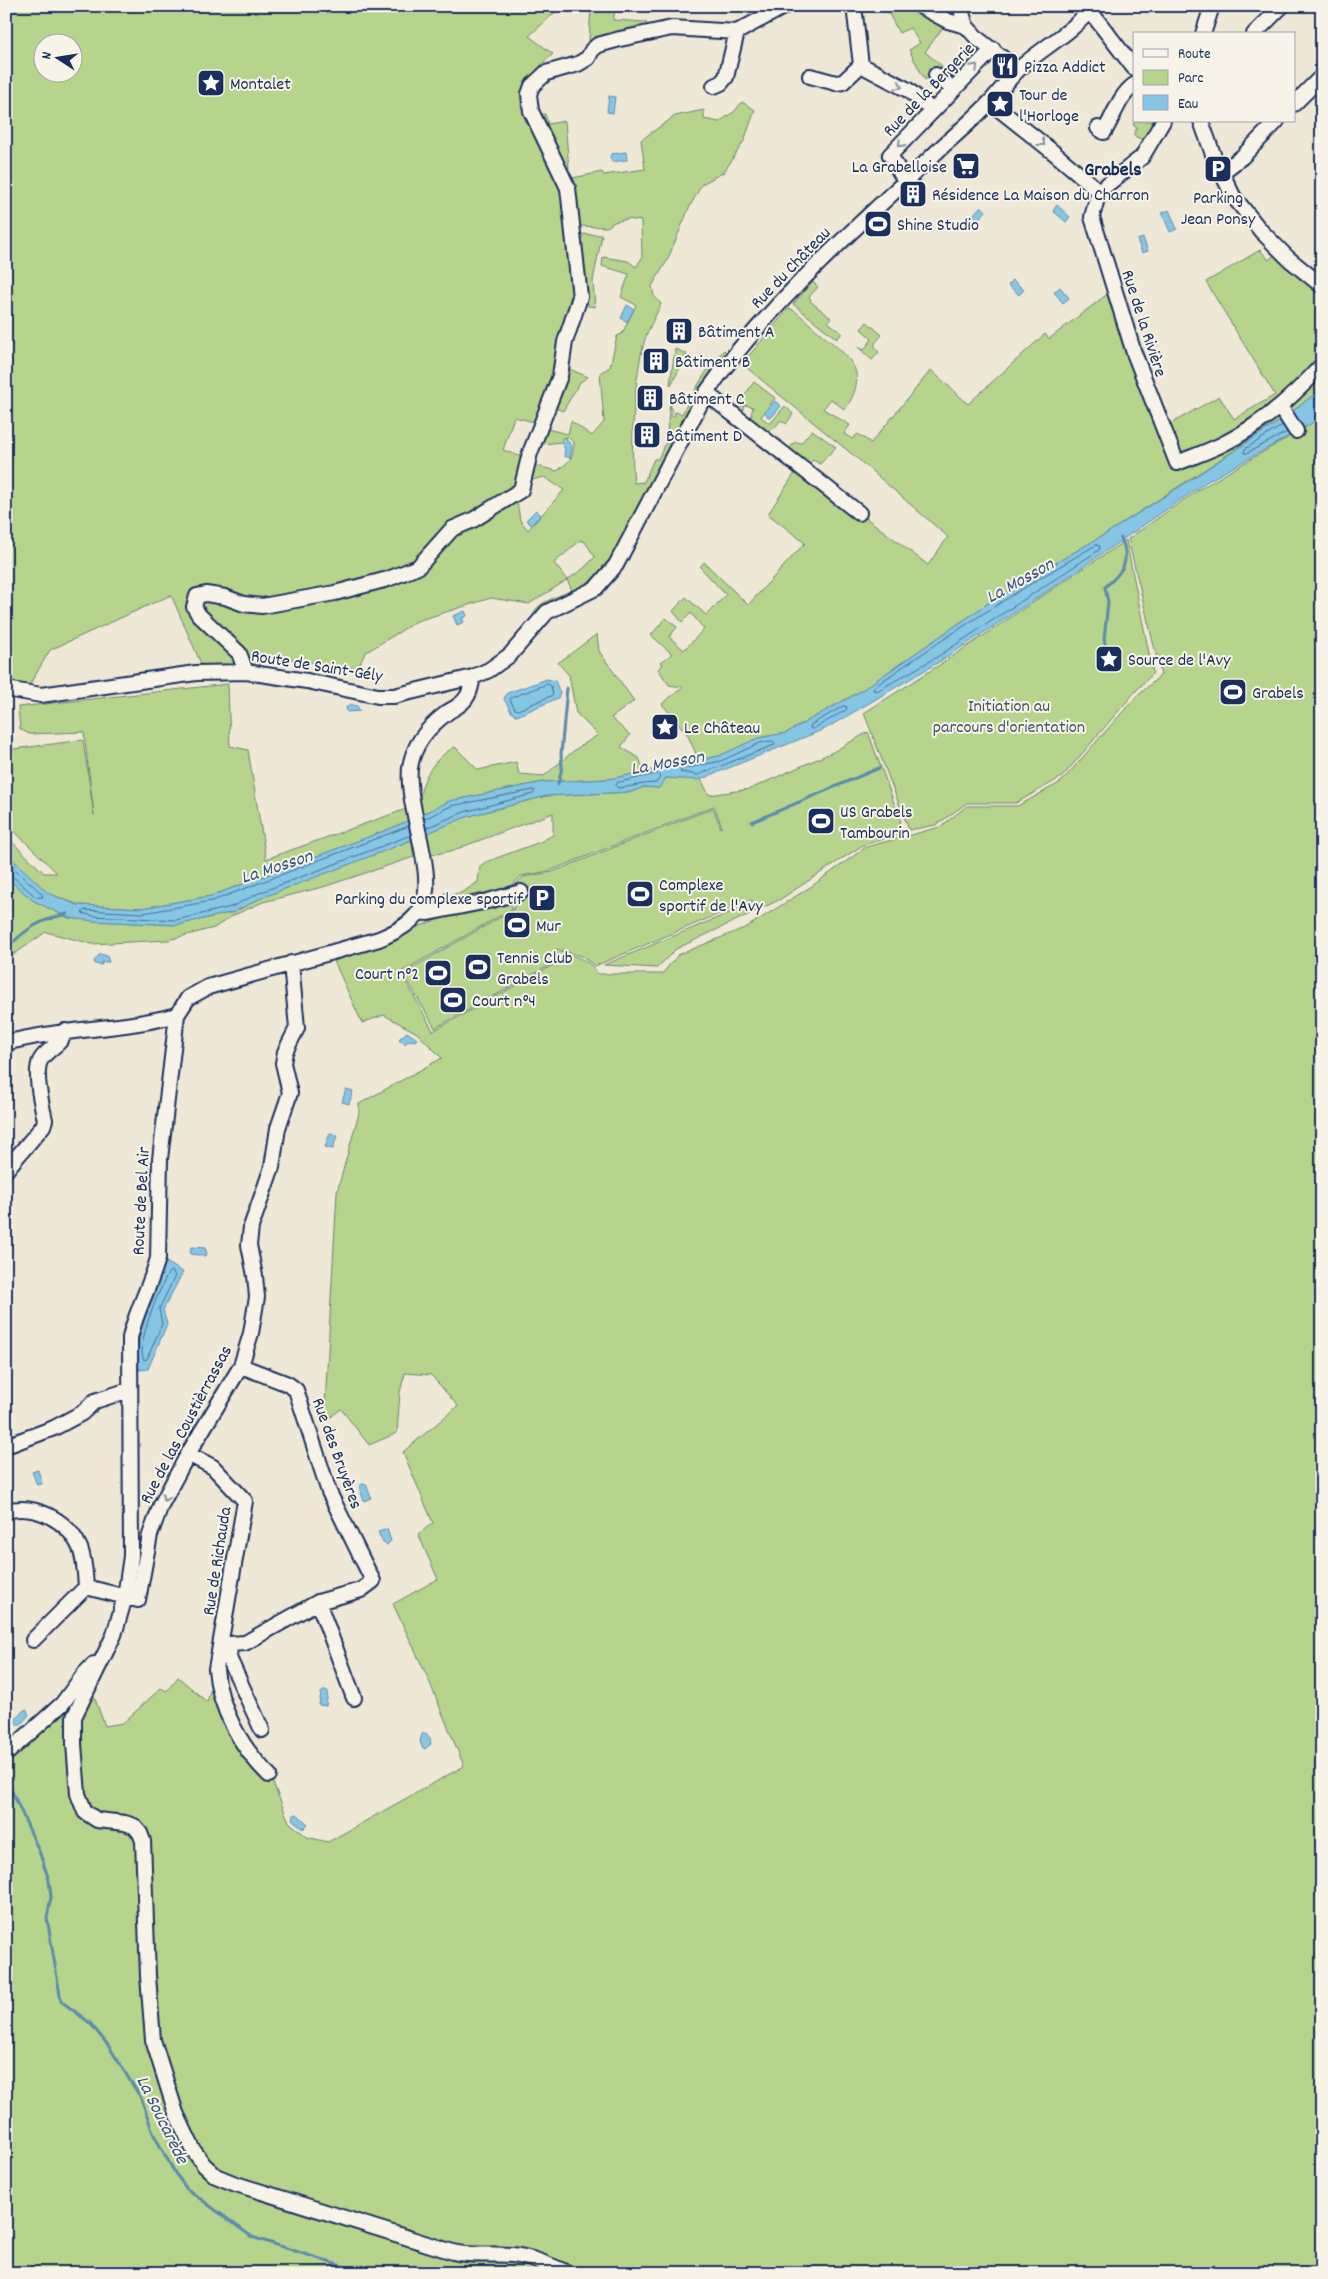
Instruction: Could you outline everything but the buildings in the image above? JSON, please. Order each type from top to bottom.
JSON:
[{"type":"street","points":[[246,672],[239,653],[194,608],[198,596],[206,594],[225,597],[244,604],[262,606],[336,593],[388,579],[418,567],[452,529],[473,520],[521,490],[530,453],[560,376],[565,342],[580,297],[568,188],[531,111],[529,94],[537,80],[546,74],[578,64],[588,58],[592,50],[598,46],[657,30],[688,28],[737,32],[785,6]]},
{"type":"street","points":[[854,6],[861,65]]},
{"type":"street","points":[[920,6],[948,21],[966,26],[1018,70]]},
{"type":"street","points":[[960,6],[966,26]]},
{"type":"street","points":[[1204,32],[1212,6]]},
{"type":"street","points":[[1256,32],[1282,6]]},
{"type":"street","points":[[1091,8],[1133,67]]},
{"type":"street","name":"Rue du Château","points":[[473,677],[489,670],[510,655],[547,612],[596,588],[606,578],[616,565],[706,394],[723,369],[769,313],[905,181],[990,102],[1018,70],[1057,41],[1091,8]]},
{"type":"street","points":[[714,86],[721,83],[726,77],[737,32]]},
{"type":"street","name":"Rue de la Bergerie","points":[[905,181],[890,155],[993,49]]},
{"type":"street","points":[[810,76],[836,83],[843,82],[861,65]]},
{"type":"street","points":[[861,65],[908,90],[933,111]]},
{"type":"street","points":[[936,75],[953,89]]},
{"type":"street","points":[[1296,102],[1322,76]]},
{"type":"street","points":[[1098,128],[1104,132],[1116,113],[1117,108],[1133,86]]},
{"type":"street","points":[[990,102],[1099,191],[1142,157],[1163,122]]},
{"type":"street","points":[[1201,122],[1221,172],[1233,196],[1261,231],[1289,259],[1322,286]]},
{"type":"street","points":[[1221,172],[1242,157],[1276,122]]},
{"type":"street","name":"Rue de la Rivière","points":[[1099,191],[1092,217],[1134,354],[1177,463],[1223,444],[1282,409]]},
{"type":"street","points":[[1296,430],[1282,409],[1322,365]]},
{"type":"street","points":[[706,394],[859,513]]},
{"type":"street","name":"Route de Saint-Gély","points":[[6,689],[41,695],[196,673],[246,672],[300,679],[378,696],[394,696],[473,677]]},
{"type":"street","points":[[6,1043],[37,1035],[154,1021],[177,1015],[183,1004],[193,994],[222,982],[379,939],[403,927],[421,908],[426,889],[425,872],[411,798],[410,766],[419,742],[432,726],[467,697],[473,677]]},
{"type":"street","points":[[421,908],[428,913],[521,892]]},
{"type":"street","name":"Rue de las Coustièrrassas","points":[[125,1597],[138,1600],[150,1535],[161,1505],[188,1454],[242,1366],[251,1334],[256,1297],[255,1276],[249,1245],[251,1227],[272,1167],[278,1128],[290,1093],[283,1063],[285,1052],[297,1028],[291,963]]},
{"type":"street","name":"Route de Bel Air","points":[[177,1015],[160,1159],[159,1244],[154,1271],[135,1316],[130,1338],[131,1556],[125,1597],[114,1635],[74,1717],[78,1794],[85,1812],[97,1820],[134,1826],[140,1833],[143,1841],[148,1976],[153,2040],[176,2113],[194,2151],[204,2165],[216,2176],[233,2184],[453,2252],[466,2255],[523,2257],[568,2273]]},
{"type":"street","points":[[6,1170],[43,1126],[45,1120],[38,1078],[40,1061],[64,1037],[65,1031]]},
{"type":"street","name":"Rue des Bruyères","points":[[242,1366],[288,1384],[296,1390],[329,1492],[373,1581],[361,1590],[318,1602]]},
{"type":"street","points":[[6,1446],[54,1428],[82,1413],[95,1402],[129,1390]]},
{"type":"street","name":"Rue de Richauda","points":[[188,1454],[213,1467],[245,1501],[226,1643],[216,1669],[217,1685],[237,1734],[254,1761],[269,1775]]},
{"type":"street","points":[[6,1511],[17,1508],[30,1509],[43,1513],[64,1526],[73,1536],[80,1549],[84,1563],[86,1587],[33,1640]]},
{"type":"street","points":[[86,1587],[125,1597]]},
{"type":"street","points":[[262,1730],[229,1658],[226,1643],[245,1643],[318,1602],[354,1698]]},
{"type":"street","points":[[6,1754],[62,1704],[85,1673],[102,1657]]},
{"type":"green space","points":[[6,6],[562,6],[529,36],[553,54],[538,68],[522,90],[521,106],[562,190],[575,275],[557,360],[534,422],[514,417],[503,450],[522,457],[521,462],[557,471],[570,459],[574,443],[568,437],[562,438],[562,442],[543,444],[537,454],[534,452],[543,428],[568,434],[571,421],[592,436],[604,422],[600,373],[610,367],[617,336],[622,334],[636,305],[621,297],[629,274],[602,266],[603,257],[628,261],[636,267],[642,258],[641,221],[628,219],[614,222],[607,227],[578,226],[568,179],[602,172],[604,175],[645,169],[641,140],[675,116],[704,110],[704,119],[719,122],[735,111],[742,102],[755,110],[744,141],[724,172],[702,184],[689,208],[667,261],[652,286],[654,296],[661,304],[648,331],[639,364],[633,428],[634,483],[644,482],[654,459],[658,459],[666,442],[671,393],[675,394],[670,404],[671,416],[674,417],[675,412],[682,414],[701,380],[718,357],[724,350],[727,353],[703,385],[682,426],[680,425],[672,441],[674,442],[614,555],[602,572],[580,590],[547,603],[534,614],[539,606],[572,590],[567,580],[529,604],[491,598],[417,621],[365,653],[357,670],[273,656],[258,666],[202,666],[171,595],[50,650],[30,684],[25,688],[6,684]],"holes":[[[544,477],[564,490],[528,530],[520,520],[515,489],[516,484]],[[581,540],[585,542],[595,557],[583,569],[567,580],[554,563]]]},
{"type":"green space","points":[[591,6],[616,6],[613,20],[646,22],[647,29],[589,40]]},
{"type":"green space","points":[[885,6],[914,6],[946,23],[925,52],[942,66],[925,80],[909,50],[920,43],[910,28],[899,33]]},
{"type":"green space","points":[[545,114],[548,124],[565,121],[569,169],[564,172],[536,115]]},
{"type":"green space","points":[[1134,122],[1154,122],[1157,124],[1144,141],[1133,135],[1137,128],[1133,125]]},
{"type":"green space","points":[[579,234],[602,235],[593,281],[595,307],[588,306]]},
{"type":"green space","points":[[1260,250],[1269,260],[1277,252],[1322,290],[1322,358],[1279,401],[1236,432],[1180,458],[1167,426],[1219,396],[1234,419],[1275,395],[1206,282]]},
{"type":"green space","points":[[813,282],[818,287],[809,297],[810,301],[831,318],[828,322],[842,333],[837,339],[793,304]]},
{"type":"green space","points":[[1110,292],[1176,468],[1280,411],[1284,418],[1107,533],[993,600],[859,692],[786,733],[758,738],[719,756],[699,760],[687,734],[662,704],[683,687],[669,685],[658,669],[663,665],[661,662],[672,654],[651,635],[666,618],[677,627],[669,637],[684,650],[704,629],[691,613],[682,622],[673,611],[686,597],[706,615],[726,595],[700,567],[704,562],[748,605],[805,543],[768,514],[797,470],[861,514],[928,565],[948,537],[858,459],[742,364],[789,308],[801,316],[848,357],[856,374],[853,396],[845,410],[831,399],[823,409],[850,425],[844,434],[852,439],[858,434],[871,443],[931,370],[968,404],[1045,334],[1049,339]]},
{"type":"green space","points":[[867,322],[882,335],[875,343],[875,348],[879,352],[872,360],[858,347],[864,350],[872,339],[861,329]]},
{"type":"green space","points":[[675,349],[687,354],[671,385],[670,384]]},
{"type":"green space","points":[[567,368],[588,377],[580,382],[563,411],[552,407]]},
{"type":"green space","points":[[1322,375],[1322,388],[1291,413],[1286,408]]},
{"type":"green space","points":[[754,382],[775,398],[761,417],[770,424],[785,406],[793,414],[786,424],[781,420],[774,428],[766,431],[750,419],[753,407],[745,405],[743,413],[737,406]]},
{"type":"green space","points":[[1322,411],[1322,2273],[6,2273],[6,1722],[16,1738],[51,1709],[77,1674],[92,1691],[105,1726],[123,1723],[161,1688],[167,1691],[178,1677],[207,1702],[213,1681],[252,1762],[273,1783],[289,1822],[307,1837],[328,1842],[464,1766],[427,1676],[393,1604],[438,1579],[418,1534],[433,1523],[403,1452],[458,1406],[431,1375],[405,1373],[400,1392],[397,1433],[369,1445],[341,1409],[324,1422],[337,1192],[359,1113],[359,1104],[442,1058],[417,1033],[384,1015],[362,1023],[334,961],[395,941],[412,929],[442,918],[436,908],[445,892],[451,895],[463,892],[478,882],[480,866],[486,862],[540,842],[553,835],[553,813],[451,851],[426,856],[423,835],[466,817],[546,796],[631,792],[644,787],[659,788],[666,778],[701,779],[709,795],[750,789],[833,752],[868,732],[901,822],[899,823],[901,834],[863,845],[779,900],[676,949],[657,968],[604,965],[753,903],[752,900],[595,966],[582,956],[556,949],[554,963],[435,1028],[403,973],[513,910],[517,899],[514,886],[523,877],[552,872],[713,808],[721,828],[714,806],[549,871],[521,876],[508,890],[512,909],[401,972],[433,1031],[555,964],[557,951],[585,961],[598,974],[662,974],[678,955],[747,927],[812,886],[866,847],[940,827],[967,806],[1018,806],[1061,782],[1134,699],[1161,675],[1128,539],[1198,490],[1311,424]]},
{"type":"green space","points":[[812,430],[836,447],[820,464],[813,460],[809,464],[789,449],[795,442],[801,443]]},
{"type":"green space","name":"Initiation au parcours d'orientation","points":[[1126,540],[1153,673],[1062,777],[1016,803],[967,803],[936,825],[909,830],[864,713],[941,664]]},
{"type":"green space","points":[[597,634],[599,651],[634,701],[611,718],[630,735],[621,747],[639,758],[645,772],[609,779],[543,782],[450,801],[420,815],[420,794],[427,775],[432,766],[446,752],[455,747],[478,770],[516,762],[519,774],[544,776],[576,749],[598,735],[576,713],[569,675],[558,663]]},
{"type":"green space","points":[[228,684],[230,746],[248,750],[266,859],[409,808],[411,819],[392,828],[211,896],[142,908],[79,905],[48,893],[7,855],[6,836],[44,873],[57,873],[6,823],[6,750],[83,740],[94,815],[84,732],[29,734],[20,729],[18,707]]},
{"type":"green space","points":[[411,840],[414,857],[323,887],[263,902],[234,915],[214,928],[168,940],[92,944],[46,932],[6,960],[6,877],[34,901],[69,918],[177,925],[234,912],[261,898]]},
{"type":"water","points":[[609,96],[615,97],[613,113],[607,112]]},
{"type":"water","points":[[626,152],[627,160],[612,162],[611,154]]},
{"type":"water","points":[[1057,205],[1070,217],[1066,222],[1053,211]]},
{"type":"water","points":[[981,206],[986,211],[977,221],[972,216]]},
{"type":"water","points":[[1169,210],[1177,229],[1170,232],[1162,213]]},
{"type":"water","points":[[1143,238],[1148,251],[1142,253],[1137,240]]},
{"type":"water","points":[[1013,280],[1024,290],[1019,295],[1008,285]]},
{"type":"water","points":[[1060,287],[1069,298],[1063,303],[1054,292]]},
{"type":"water","points":[[627,305],[634,309],[627,322],[621,318]]},
{"type":"water","name":"La Mosson","points":[[1322,388],[1322,411],[1311,424],[1208,481],[1046,592],[939,662],[825,729],[699,780],[666,778],[659,788],[644,787],[631,792],[546,796],[466,817],[392,848],[261,898],[234,912],[177,925],[69,918],[34,901],[6,877],[6,853],[48,893],[77,905],[142,908],[211,896],[392,828],[450,801],[543,782],[609,779],[719,756],[758,738],[786,733],[859,692],[993,600],[1107,533],[1184,484],[1284,418]]},
{"type":"water","points":[[775,401],[781,406],[772,417],[768,417],[765,412]]},
{"type":"water","points":[[566,438],[572,447],[570,458],[564,456],[565,449],[562,444]]},
{"type":"water","points":[[536,510],[541,515],[531,525],[526,520]]},
{"type":"water","points":[[465,611],[467,616],[462,618],[464,622],[457,625],[453,616]]},
{"type":"water","points":[[547,679],[555,681],[560,693],[558,698],[517,716],[512,713],[504,699],[507,693]]},
{"type":"water","points":[[350,704],[357,706],[360,711],[347,712],[346,707]]},
{"type":"water","points":[[100,954],[107,956],[109,962],[102,962],[102,965],[95,964],[94,961]]},
{"type":"water","points":[[407,1032],[417,1039],[404,1044],[399,1039]]},
{"type":"water","points":[[346,1089],[353,1091],[349,1104],[342,1102]]},
{"type":"water","points":[[330,1133],[337,1135],[333,1149],[325,1147]]},
{"type":"water","points":[[191,1247],[205,1248],[207,1253],[205,1256],[190,1254]]},
{"type":"water","points":[[166,1262],[183,1272],[163,1310],[167,1324],[148,1369],[139,1370],[140,1337],[144,1315],[151,1293]]},
{"type":"water","points":[[38,1470],[42,1484],[37,1485],[32,1472]]},
{"type":"water","points":[[362,1484],[366,1484],[371,1498],[364,1501],[359,1487]]},
{"type":"water","points":[[387,1529],[391,1541],[387,1545],[383,1543],[378,1532]]},
{"type":"water","points":[[323,1691],[328,1691],[326,1706],[319,1705]]},
{"type":"water","points":[[24,1710],[27,1710],[29,1715],[19,1726],[14,1721]]},
{"type":"water","points":[[426,1733],[430,1738],[431,1744],[425,1749],[420,1741],[422,1734]]},
{"type":"water","points":[[297,1814],[308,1824],[303,1829],[292,1819],[293,1815]]},
{"type":"waterway","points":[[1109,659],[1104,640],[1108,602],[1105,587],[1124,566],[1125,553],[1121,538]]},
{"type":"waterway","points":[[558,784],[562,767],[561,754],[567,688]]},
{"type":"waterway","points":[[752,822],[879,768]]},
{"type":"waterway","points":[[6,949],[34,926],[48,919],[67,914]]},
{"type":"waterway","name":"La Soucarède","points":[[6,1778],[39,1851],[49,1880],[51,1897],[47,1918],[61,2001],[90,2023],[108,2045],[141,2098],[153,2133],[175,2173],[187,2189],[252,2237],[363,2273]]},
{"type":"place","name":"Pizza Addict","points":[[1005,66]]},
{"type":"place","name":"Montalet","points":[[211,83]]},
{"type":"place","name":"Tour de l'Horloge","points":[[1000,104]]},
{"type":"place","name":"La Grabelloise","points":[[966,166]]},
{"type":"place","name":"Parking Jean Ponsy","points":[[1218,169]]},
{"type":"place","name":"Résidence La Maison du Charron","points":[[913,194]]},
{"type":"place","name":"Shine Studio","points":[[878,224]]},
{"type":"place","name":"Bâtiment A","points":[[679,331]]},
{"type":"place","name":"Bâtiment B","points":[[656,361]]},
{"type":"place","name":"Bâtiment C","points":[[650,398]]},
{"type":"place","name":"Bâtiment D","points":[[647,435]]},
{"type":"place","name":"Source de l'Avy","points":[[1109,659]]},
{"type":"place","name":"Grabels","points":[[1233,692]]},
{"type":"place","name":"Le Château","points":[[665,727]]},
{"type":"place","name":"US Grabels Tambourin","points":[[821,821]]},
{"type":"place","name":"Complexe sportif de l'Avy","points":[[640,894]]},
{"type":"place","name":"Parking du complexe sportif","points":[[542,898]]},
{"type":"place","name":"Mur","points":[[517,925]]},
{"type":"place","name":"Tennis Club Grabels","points":[[478,967]]},
{"type":"place","name":"Court n°2","points":[[438,973]]},
{"type":"place","name":"Court n°4","points":[[453,1000]]},
{"type":"district","name":"Grabels","points":[[1113,168]]}]
